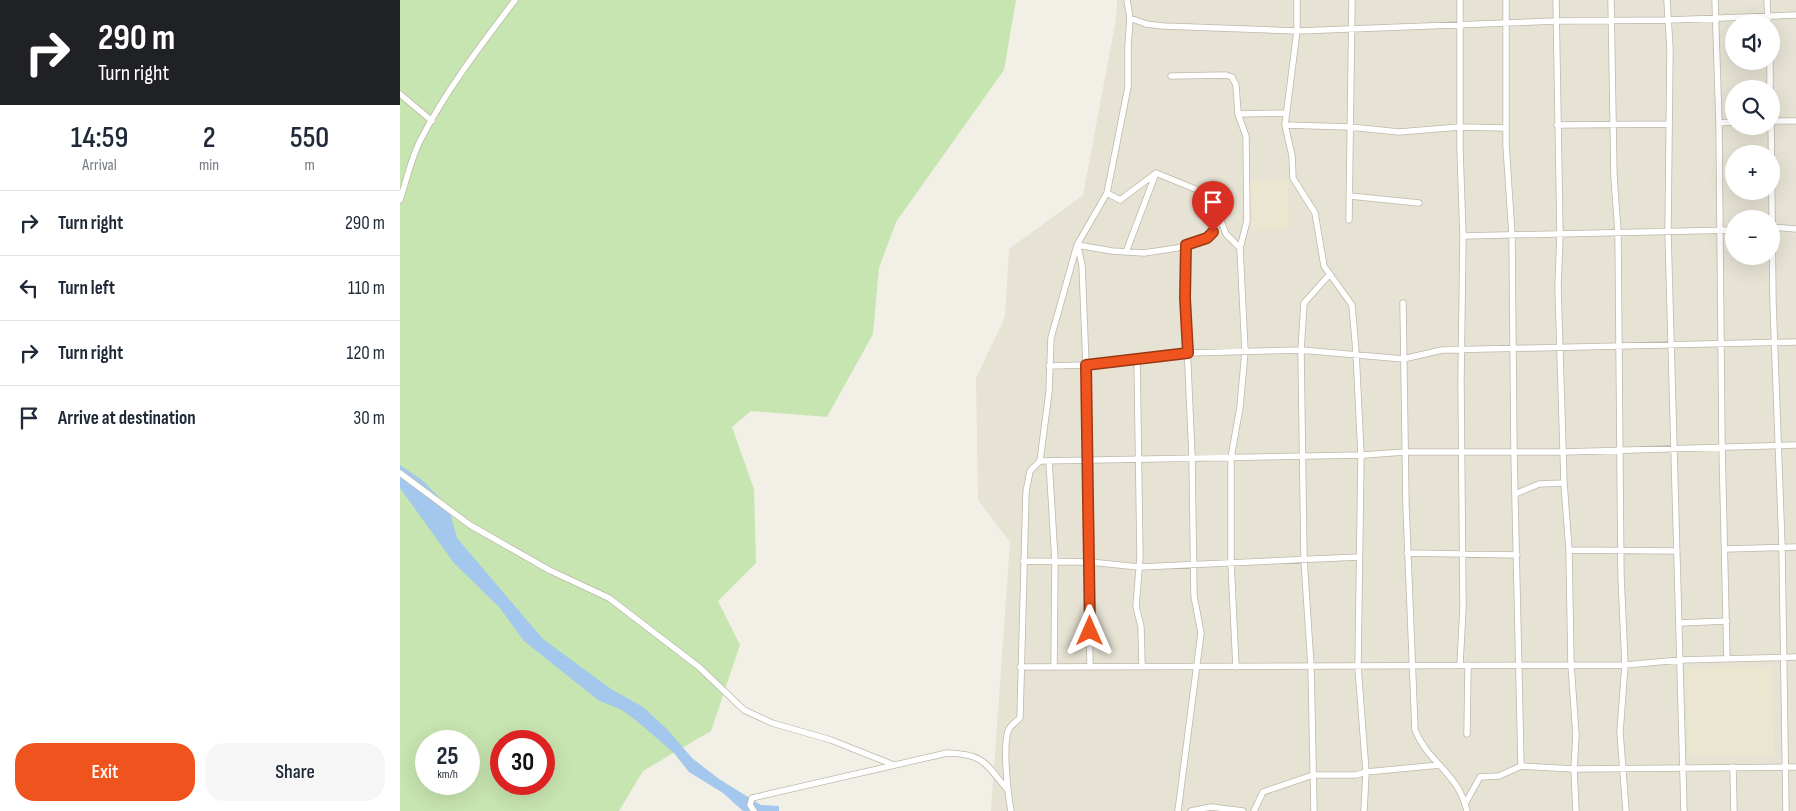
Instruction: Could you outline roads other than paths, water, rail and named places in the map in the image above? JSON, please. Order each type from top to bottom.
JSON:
[{"type":"street","points":[[400,200],[410,165],[432,121],[472,56],[515,0]]},
{"type":"street","points":[[1011,811],[1007,789],[1009,729],[1020,718],[1023,561],[1027,480],[1030,471],[1040,461],[1049,392],[1051,338],[1078,245],[1107,193],[1128,88],[1130,18],[1127,0]]},
{"type":"street","points":[[1297,0],[1297,31],[1285,125],[1292,156],[1294,178],[1315,213],[1324,266],[1352,305],[1361,455],[1358,667],[1366,772],[1364,811]]},
{"type":"street","points":[[1349,220],[1352,0]]},
{"type":"street","points":[[1460,0],[1460,127],[1463,236],[1461,350],[1463,607],[1460,665]]},
{"type":"street","points":[[1506,0],[1506,128],[1512,235],[1514,453],[1521,766]]},
{"type":"street","points":[[1556,0],[1560,235],[1558,287],[1564,483],[1569,550],[1571,664],[1576,735],[1574,769],[1576,811]]},
{"type":"street","points":[[1611,0],[1618,232],[1621,550],[1625,665],[1620,732],[1626,811]]},
{"type":"street","points":[[1667,0],[1669,20],[1668,233],[1672,345],[1675,551],[1684,811]]},
{"type":"street","points":[[1715,0],[1719,123],[1722,447],[1728,659]]},
{"type":"street","points":[[1767,0],[1768,15]]},
{"type":"street","points":[[1780,16],[1796,15]]},
{"type":"street","points":[[1130,18],[1146,24],[1163,26],[1297,31],[1556,21],[1725,18]]},
{"type":"street","points":[[1171,76],[1226,75],[1232,77],[1236,85],[1238,114],[1245,131],[1247,221],[1240,248],[1245,351],[1240,408],[1231,458],[1231,563],[1236,667]]},
{"type":"street","points":[[400,94],[432,121]]},
{"type":"street","points":[[1238,114],[1286,113]]},
{"type":"street","points":[[1780,122],[1796,121]]},
{"type":"street","points":[[1719,123],[1725,123]]},
{"type":"street","points":[[1557,125],[1668,124]]},
{"type":"street","points":[[1285,125],[1350,127],[1399,132],[1460,127],[1506,128]]},
{"type":"street","points":[[1771,135],[1772,210]]},
{"type":"street","points":[[1107,193],[1120,200],[1156,173]]},
{"type":"street","points":[[1156,173],[1205,193],[1211,199],[1226,234],[1240,248]]},
{"type":"street","points":[[1126,252],[1156,173]]},
{"type":"street","points":[[1350,196],[1419,202]]},
{"type":"street","points":[[1078,245],[1144,253],[1186,245],[1207,238],[1220,221]]},
{"type":"street","points":[[1780,227],[1796,228]]},
{"type":"street","points":[[1463,236],[1725,231]]},
{"type":"street","points":[[1078,245],[1082,265],[1086,365],[1090,666]]},
{"type":"street","points":[[1178,811],[1201,633],[1194,596],[1192,457],[1185,298],[1186,245]]},
{"type":"street","points":[[1773,265],[1777,446],[1782,547],[1786,811]]},
{"type":"street","points":[[1314,811],[1311,667],[1304,559],[1301,350],[1304,302],[1330,274]]},
{"type":"street","points":[[1404,303],[1403,359],[1407,553],[1415,730],[1425,748],[1457,784],[1467,811]]},
{"type":"street","points":[[1049,366],[1086,365],[1188,353],[1245,351],[1301,350],[1403,359],[1442,350],[1561,349],[1796,342]]},
{"type":"street","points":[[1137,358],[1139,567],[1136,606],[1141,627],[1142,665]]},
{"type":"street","points":[[1040,461],[1361,455],[1405,452],[1564,452],[1796,445]]},
{"type":"street","points":[[1049,461],[1055,561],[1054,667]]},
{"type":"street","points":[[400,473],[470,525],[549,570],[608,598],[699,667],[744,710],[772,723],[866,753],[894,765]]},
{"type":"street","points":[[1515,494],[1539,484],[1564,483]]},
{"type":"street","points":[[1725,549],[1796,547]]},
{"type":"street","points":[[1569,550],[1675,551]]},
{"type":"street","points":[[1407,553],[1517,555]]},
{"type":"street","points":[[1023,561],[1090,562],[1139,567],[1359,557]]},
{"type":"street","points":[[1678,623],[1727,621]]},
{"type":"street","points":[[1020,667],[1142,665],[1236,667],[1625,665],[1680,660],[1796,657]]},
{"type":"street","points":[[1468,665],[1468,734]]},
{"type":"street","points":[[754,811],[750,805],[752,798],[947,753],[969,753],[983,761],[1007,789]]},
{"type":"street","points":[[1254,811],[1263,792],[1313,775],[1356,775],[1366,772],[1440,765]]},
{"type":"street","points":[[1465,804],[1480,777],[1499,776],[1521,766],[1574,769],[1796,767]]},
{"type":"street","points":[[1733,767],[1734,811]]},
{"type":"street","points":[[1191,811],[1211,807],[1243,811]]},
{"type":"water","points":[[400,465],[422,480],[448,506],[457,538],[543,639],[611,689],[643,707],[667,729],[692,758],[719,779],[761,805],[779,806],[779,811],[743,811],[723,793],[689,772],[674,753],[638,722],[622,710],[598,700],[524,641],[499,607],[454,563],[400,488]]}]
